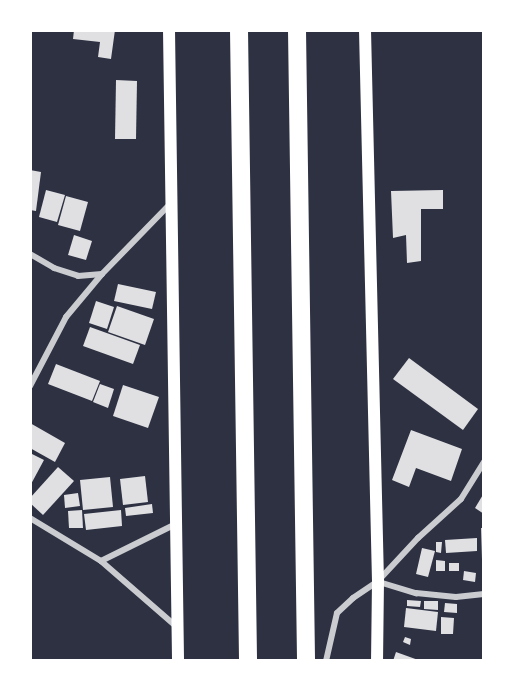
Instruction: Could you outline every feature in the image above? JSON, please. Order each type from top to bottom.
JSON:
[{"type":"highway","points":[[239,30],[248,661]]},
{"type":"highway","points":[[297,30],[306,661]]},
{"type":"main road","points":[[169,30],[178,661]]},
{"type":"main road","points":[[365,30],[378,581],[377,661]]},
{"type":"street","points":[[30,386],[66,317],[102,274],[171,202]]},
{"type":"street","points":[[30,254],[54,268],[78,276],[102,274]]},
{"type":"street","points":[[326,661],[337,613],[353,598],[378,581],[418,538],[460,499],[484,462]]},
{"type":"street","points":[[30,518],[101,561],[177,628]]},
{"type":"street","points":[[101,561],[176,524]]},
{"type":"street","points":[[378,581],[416,593],[456,597],[484,594]]},
{"type":"building","points":[[74,30],[115,30],[111,59],[98,57],[100,42],[73,39]]},
{"type":"building","points":[[116,80],[137,81],[136,139],[115,139]]},
{"type":"building","points":[[30,170],[41,172],[36,211],[30,210]]},
{"type":"building","points":[[46,190],[65,195],[57,222],[39,217]]},
{"type":"building","points":[[443,190],[443,209],[421,209],[421,261],[407,263],[406,235],[393,238],[391,191]]},
{"type":"building","points":[[66,196],[88,202],[80,231],[58,225]]},
{"type":"building","points":[[74,235],[92,241],[86,260],[68,255]]},
{"type":"building","points":[[118,284],[156,292],[152,309],[114,301]]},
{"type":"building","points":[[96,301],[114,307],[107,329],[89,323]]},
{"type":"building","points":[[117,306],[154,319],[145,345],[108,332]]},
{"type":"building","points":[[90,327],[140,345],[133,364],[83,346]]},
{"type":"building","points":[[409,358],[478,409],[463,430],[393,379]]},
{"type":"building","points":[[56,364],[100,381],[92,401],[48,384]]},
{"type":"building","points":[[100,384],[114,389],[108,408],[93,402]]},
{"type":"building","points":[[123,385],[159,397],[148,428],[113,416]]},
{"type":"building","points":[[30,423],[65,443],[55,462],[30,448]]},
{"type":"building","points":[[411,430],[462,449],[451,481],[416,468],[409,487],[392,480]]},
{"type":"building","points":[[30,453],[44,460],[30,486]]},
{"type":"building","points":[[58,467],[74,481],[43,515],[30,503],[30,498]]},
{"type":"building","points":[[145,476],[148,502],[123,505],[120,479]]},
{"type":"building","points":[[110,477],[113,507],[83,510],[80,480]]},
{"type":"building","points":[[78,493],[80,506],[65,508],[64,495]]},
{"type":"building","points":[[484,493],[484,514],[475,508]]},
{"type":"building","points":[[152,504],[153,513],[126,516],[125,508]]},
{"type":"building","points":[[82,510],[83,528],[69,528],[68,511]]},
{"type":"building","points":[[121,510],[122,526],[86,530],[84,514]]},
{"type":"building","points":[[481,528],[484,528],[484,560],[482,560]]},
{"type":"building","points":[[477,538],[477,551],[446,553],[445,540]]},
{"type":"building","points":[[436,542],[442,542],[441,553],[436,552]]},
{"type":"building","points":[[422,548],[435,551],[428,577],[416,574]]},
{"type":"building","points":[[436,560],[445,561],[445,571],[436,571]]},
{"type":"building","points":[[449,563],[459,563],[459,571],[449,571]]},
{"type":"building","points":[[464,571],[476,573],[475,582],[463,580]]},
{"type":"building","points":[[407,600],[421,601],[420,607],[407,606]]},
{"type":"building","points":[[424,601],[438,601],[438,610],[424,609]]},
{"type":"building","points":[[445,603],[457,604],[457,613],[444,612]]},
{"type":"building","points":[[406,608],[438,612],[436,631],[404,627]]},
{"type":"building","points":[[441,617],[454,618],[453,634],[441,634]]},
{"type":"building","points":[[405,637],[411,639],[410,645],[403,642]]},
{"type":"building","points":[[396,652],[421,661],[393,661]]}]
